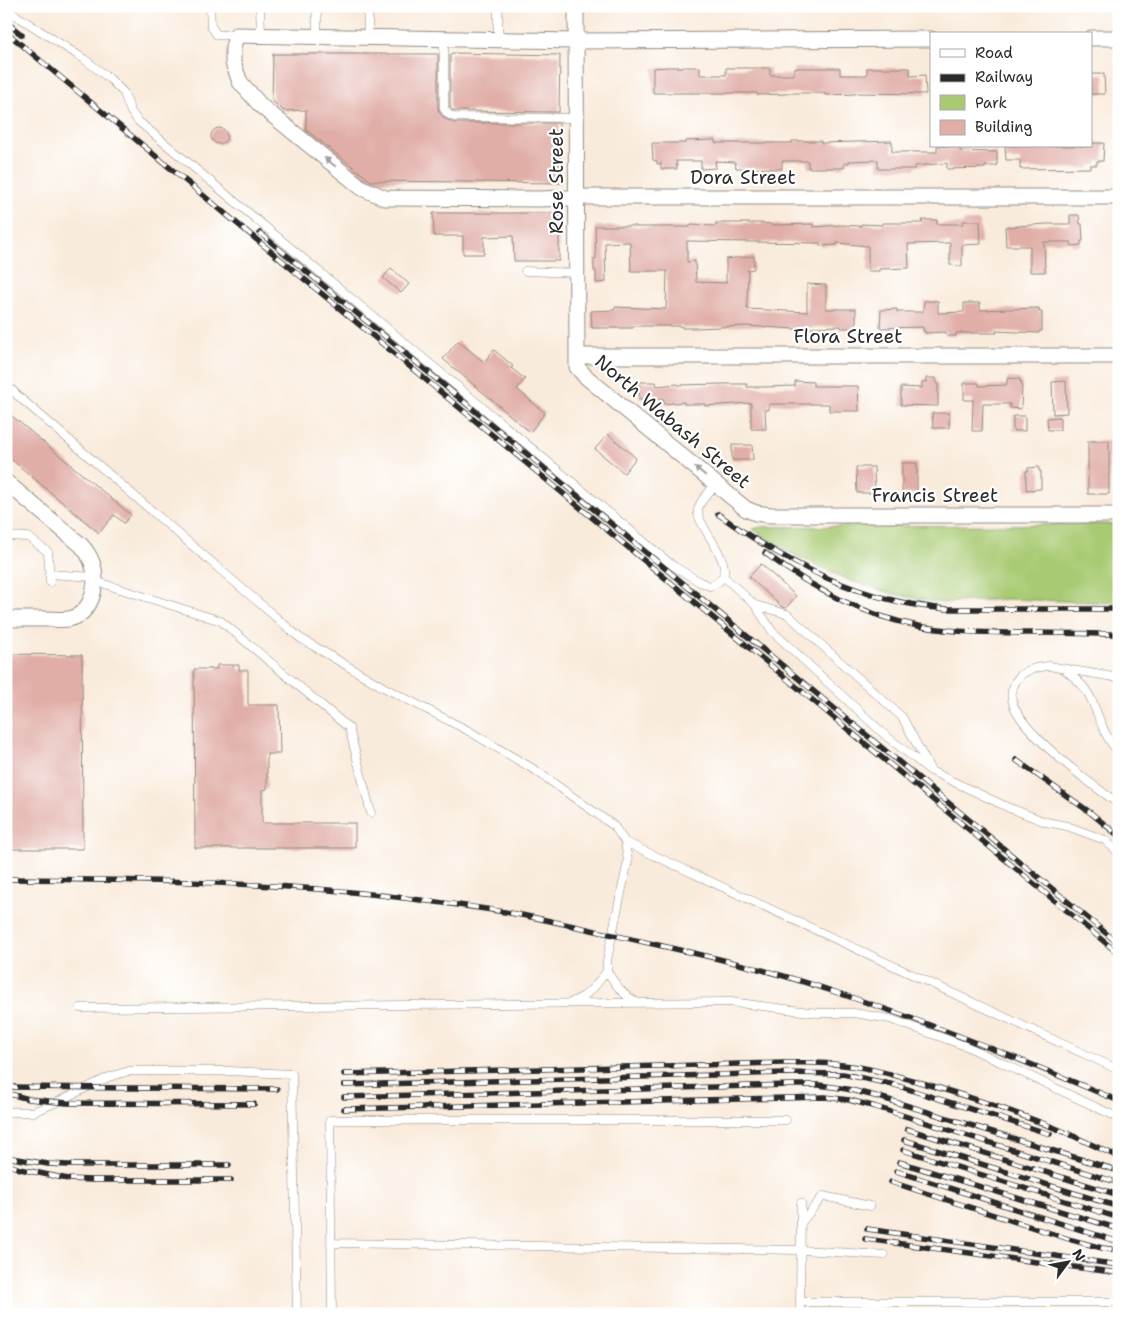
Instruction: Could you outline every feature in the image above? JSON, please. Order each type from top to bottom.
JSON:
[{"type":"street","name":"Rose Street","points":[[576,6],[577,356]]},
{"type":"street","points":[[236,35],[576,41],[930,39]]},
{"type":"street","name":"Dora Street","points":[[236,35],[233,48],[233,63],[240,82],[261,106],[362,188],[385,198],[1119,197]]},
{"type":"street","points":[[1092,38],[1119,38]]},
{"type":"street","name":"Flora Street","points":[[577,356],[1119,356]]},
{"type":"street","name":"North Wabash Street","points":[[577,356],[577,367],[585,376],[746,509],[752,511]]},
{"type":"street","points":[[6,482],[81,545],[92,561],[95,579],[93,596],[85,611],[80,615],[70,619],[6,619]]},
{"type":"street","name":"Francis Street","points":[[752,511],[770,515],[1119,515]]},
{"type":"lane","points":[[210,6],[210,26],[217,36],[236,35]]},
{"type":"lane","points":[[260,6],[261,35]]},
{"type":"lane","points":[[317,6],[317,36]]},
{"type":"lane","points":[[368,6],[368,38]]},
{"type":"lane","points":[[498,6],[498,40]]},
{"type":"lane","points":[[6,9],[110,79],[124,93],[131,112],[138,121],[672,564],[700,582],[710,586],[720,581],[723,576],[722,559],[698,514],[700,504],[716,484]]},
{"type":"lane","points":[[444,39],[444,108],[448,114],[454,117],[576,118]]},
{"type":"lane","points":[[525,271],[577,273]]},
{"type":"lane","points":[[6,384],[300,638],[383,687],[468,730],[535,770],[614,826],[624,842],[628,861],[607,961],[607,971],[626,997],[637,1002]]},
{"type":"lane","points":[[6,536],[28,537],[48,552],[49,578],[95,579],[220,621],[349,728],[371,813]]},
{"type":"lane","points":[[723,576],[755,605],[772,631],[885,735],[931,771],[1008,808],[1105,840],[1119,853]]},
{"type":"lane","points":[[755,605],[787,614],[902,717],[931,771]]},
{"type":"lane","points":[[1119,678],[1041,666],[1022,673],[1015,681],[1012,689],[1015,709],[1029,728],[1044,744],[1092,786],[1119,804]]},
{"type":"lane","points":[[1063,669],[1076,679],[1091,698],[1106,737],[1119,752]]},
{"type":"lane","points":[[624,842],[1119,1070]]},
{"type":"lane","points":[[570,1003],[590,991],[607,971]]},
{"type":"lane","points":[[80,1008],[731,1002],[818,1012],[854,1013],[890,1019],[966,1046],[1119,1118]]},
{"type":"lane","points":[[6,1112],[33,1112],[108,1077],[128,1072],[229,1071],[292,1074],[297,1314]]},
{"type":"lane","points":[[332,1314],[330,1120],[786,1120]]},
{"type":"lane","points":[[801,1223],[823,1196],[870,1206]]},
{"type":"lane","points":[[800,1314],[801,1203]]},
{"type":"lane","points":[[332,1244],[801,1250],[884,1255]]},
{"type":"lane","points":[[800,1302],[1119,1302]]},
{"type":"green space","points":[[1119,524],[1119,603],[1007,599],[942,603],[894,594],[848,580],[786,551],[753,529],[762,527]]},
{"type":"building","points":[[273,54],[438,54],[438,109],[445,119],[454,123],[559,123],[560,183],[371,181],[306,130],[306,110],[284,111],[272,101]]},
{"type":"building","points":[[450,54],[560,55],[559,112],[452,110],[450,107]]},
{"type":"building","points":[[700,67],[700,75],[726,75],[726,68],[770,68],[770,75],[794,75],[794,68],[840,68],[840,75],[867,75],[867,68],[910,68],[910,76],[925,75],[926,94],[855,93],[825,95],[825,93],[786,93],[757,95],[757,93],[653,93],[653,68]]},
{"type":"building","points":[[1092,74],[1104,74],[1105,94],[1092,94]]},
{"type":"building","points":[[219,128],[225,130],[227,136],[225,142],[219,144],[213,142],[211,136],[213,130]]},
{"type":"building","points":[[715,140],[715,143],[792,143],[792,141],[821,141],[821,143],[892,141],[892,152],[937,152],[937,148],[960,148],[960,151],[997,152],[997,166],[947,169],[947,163],[915,166],[915,169],[878,169],[878,160],[849,161],[849,163],[844,163],[844,168],[808,168],[808,161],[782,161],[782,169],[736,168],[735,162],[715,161],[716,168],[701,169],[701,161],[676,161],[677,169],[661,169],[661,163],[657,164],[657,161],[653,160],[652,143],[686,143],[686,141]]},
{"type":"building","points":[[1092,143],[1104,143],[1103,161],[1097,161],[1097,165],[1090,165],[1090,168],[1020,169],[1020,160],[1006,160],[1005,148],[1092,148]]},
{"type":"building","points":[[433,213],[559,213],[559,261],[514,261],[513,236],[484,237],[484,254],[463,254],[463,236],[434,236]]},
{"type":"building","points":[[1070,215],[1079,215],[1080,224],[1082,224],[1083,241],[1081,241],[1081,245],[1072,246],[1071,242],[1044,242],[1045,272],[1030,272],[1030,246],[1006,246],[1005,227],[1070,224]]},
{"type":"building","points":[[922,220],[937,220],[937,224],[963,224],[963,221],[980,221],[981,244],[962,245],[962,266],[950,265],[950,243],[908,244],[909,268],[868,271],[868,246],[837,243],[837,245],[820,246],[820,243],[687,241],[687,262],[695,261],[696,282],[726,283],[726,259],[754,256],[754,269],[748,270],[747,309],[807,312],[807,284],[826,285],[826,309],[856,309],[856,328],[841,328],[841,326],[796,329],[746,326],[682,328],[682,326],[633,326],[633,328],[592,328],[591,311],[615,310],[615,307],[666,309],[667,271],[631,271],[630,242],[605,243],[606,282],[596,283],[596,271],[594,271],[594,259],[596,259],[595,226],[690,227],[690,225],[716,226],[716,223],[762,223],[771,225],[813,224],[813,227],[923,223]]},
{"type":"building","points":[[391,268],[409,284],[401,293],[383,278]]},
{"type":"building","points":[[924,301],[938,301],[938,313],[964,312],[964,303],[980,303],[980,310],[1039,308],[1039,312],[1042,312],[1042,331],[1039,331],[1039,333],[996,331],[997,333],[956,333],[956,336],[946,336],[946,332],[925,333],[923,327],[880,328],[881,310],[897,309],[897,312],[923,312]]},
{"type":"building","points":[[458,341],[484,362],[494,350],[513,366],[511,368],[525,379],[517,389],[545,413],[530,432],[443,359]]},
{"type":"building","points":[[926,378],[936,378],[936,383],[938,383],[938,406],[901,405],[901,387],[922,388],[922,382],[926,382]]},
{"type":"building","points":[[1008,378],[1020,379],[1020,382],[1022,382],[1021,409],[1010,408],[1010,404],[983,404],[982,431],[972,431],[973,400],[964,400],[964,383],[979,383],[979,386],[1006,385]]},
{"type":"building","points":[[795,381],[813,382],[813,386],[858,386],[859,411],[829,411],[829,404],[769,404],[769,410],[765,410],[766,429],[751,429],[751,403],[705,406],[705,404],[684,404],[684,402],[664,404],[663,399],[639,399],[640,382],[656,382],[657,386],[678,384],[747,384],[747,387],[764,387],[795,386]]},
{"type":"building","points":[[1066,381],[1067,413],[1053,414],[1052,382]]},
{"type":"building","points":[[6,411],[131,515],[124,523],[114,515],[99,533],[6,455]]},
{"type":"building","points":[[932,413],[949,413],[949,428],[933,428]]},
{"type":"building","points":[[1013,416],[1025,416],[1025,431],[1013,431]]},
{"type":"building","points":[[1060,417],[1060,430],[1048,430],[1047,418]]},
{"type":"building","points":[[608,434],[636,458],[624,473],[595,449]]},
{"type":"building","points":[[1088,441],[1109,441],[1109,494],[1088,494]]},
{"type":"building","points":[[732,445],[752,445],[753,460],[732,460]]},
{"type":"building","points":[[902,463],[917,463],[917,493],[902,494]]},
{"type":"building","points":[[856,467],[874,467],[875,493],[857,493]]},
{"type":"building","points":[[1039,467],[1039,471],[1041,471],[1041,489],[1026,490],[1026,471],[1028,471],[1028,468]]},
{"type":"building","points":[[761,564],[796,596],[786,608],[782,607],[749,577]]},
{"type":"building","points":[[6,654],[82,655],[83,849],[6,849]]},
{"type":"building","points":[[217,665],[239,665],[239,670],[248,670],[248,705],[279,705],[280,754],[267,754],[267,789],[262,790],[262,823],[355,823],[355,848],[195,848],[194,669],[217,669]]},
{"type":"railway","points":[[6,22],[22,35]]},
{"type":"railway","points":[[6,32],[1119,954]]},
{"type":"railway","points":[[260,233],[1119,944]]},
{"type":"railway","points":[[718,514],[771,549],[798,564],[826,578],[885,598],[915,605],[947,609],[1119,609]]},
{"type":"railway","points":[[765,553],[800,577],[837,598],[877,615],[918,626],[976,632],[1119,634]]},
{"type":"railway","points":[[1016,760],[1091,813],[1119,836]]},
{"type":"railway","points":[[6,879],[240,884],[333,890],[490,909],[522,915],[711,957],[806,982],[939,1028],[1119,1101]]},
{"type":"railway","points":[[344,1074],[792,1063],[821,1063],[859,1067],[926,1084],[1015,1113],[1067,1133],[1119,1157]]},
{"type":"railway","points":[[344,1085],[785,1073],[843,1074],[895,1085],[1050,1134]]},
{"type":"railway","points":[[344,1097],[819,1085],[847,1089],[879,1097],[1119,1171]]},
{"type":"railway","points":[[6,1087],[277,1089]]},
{"type":"railway","points":[[6,1093],[29,1099],[67,1103],[254,1104]]},
{"type":"railway","points":[[344,1109],[825,1097],[849,1100],[876,1107],[1119,1183]]},
{"type":"railway","points":[[907,1129],[1119,1195]]},
{"type":"railway","points":[[904,1140],[1119,1207]]},
{"type":"railway","points":[[903,1150],[1119,1218]]},
{"type":"railway","points":[[6,1157],[48,1164],[68,1165],[229,1165]]},
{"type":"railway","points":[[899,1162],[1119,1229]]},
{"type":"railway","points":[[6,1164],[20,1169],[68,1179],[231,1180]]},
{"type":"railway","points":[[896,1171],[1119,1242]]},
{"type":"railway","points":[[891,1182],[1072,1240],[1102,1248],[1119,1250]]},
{"type":"railway","points":[[867,1229],[1119,1265]]},
{"type":"railway","points":[[865,1239],[1119,1273]]}]
